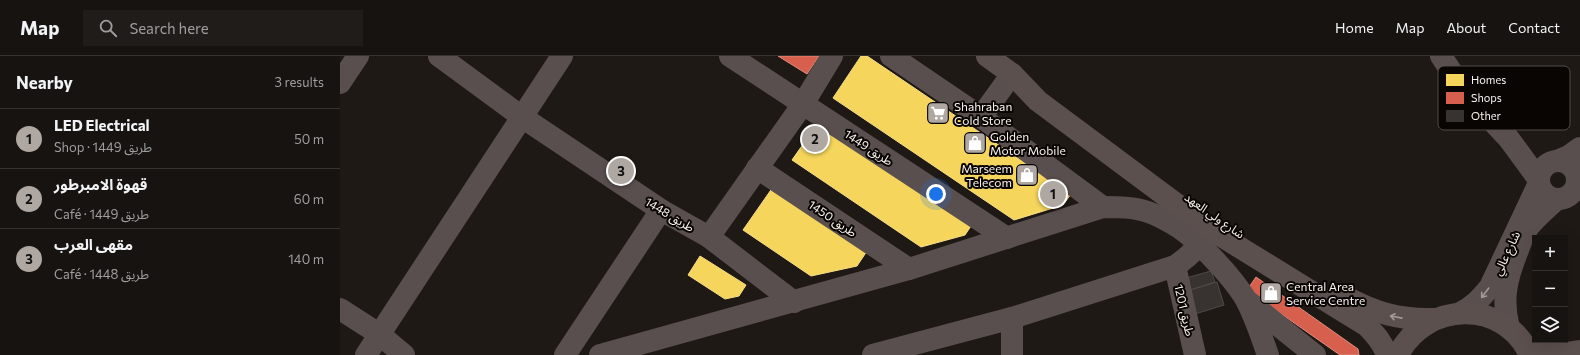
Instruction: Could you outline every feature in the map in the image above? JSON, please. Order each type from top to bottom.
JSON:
[{"type":"main road","name":"شارع ولي العهد","points":[[987,56],[1012,74],[1038,101],[1205,237],[1367,326],[1376,335],[1387,355]]},
{"type":"main road","name":"شارع ولي العهد","points":[[1012,74],[1048,94],[1207,211],[1274,256],[1364,307],[1381,314],[1416,320],[1434,319]]},
{"type":"main road","points":[[1398,355],[1403,346],[1417,330],[1434,319],[1460,313],[1486,316],[1509,328],[1522,340],[1528,351],[1569,354],[1580,351]]},
{"type":"street","points":[[340,83],[358,56]]},
{"type":"street","name":"طريق 1448","points":[[440,56],[522,117],[661,210],[708,237],[794,302]]},
{"type":"street","points":[[366,355],[378,334],[562,56]]},
{"type":"street","name":"طريق 1449","points":[[730,56],[1007,238]]},
{"type":"street","points":[[708,237],[803,104],[832,56]]},
{"type":"street","points":[[891,56],[981,117],[1103,207]]},
{"type":"street","points":[[1441,56],[1448,66]]},
{"type":"street","points":[[981,117],[1012,74]]},
{"type":"street","points":[[1500,130],[1509,139],[1539,181],[1541,189],[1545,194],[1557,199],[1564,198],[1575,188],[1578,179],[1574,169],[1563,162],[1554,162],[1509,139]]},
{"type":"street","points":[[1539,181],[1543,169],[1554,162],[1569,156],[1580,148]]},
{"type":"street","name":"طريق 1450","points":[[757,168],[909,269]]},
{"type":"street","name":"شارع عالي","points":[[1509,328],[1505,313],[1505,295],[1520,233],[1539,181]]},
{"type":"street","name":"شارع عالي","points":[[1460,313],[1469,309],[1481,299],[1490,287],[1520,233],[1557,199]]},
{"type":"street","points":[[600,355],[909,269],[1103,207],[1126,208],[1148,212],[1205,237],[1225,272],[1245,299],[1256,322],[1268,355]]},
{"type":"street","points":[[565,355],[661,210]]},
{"type":"street","points":[[873,355],[1012,318],[1175,266],[1186,259],[1205,237]]},
{"type":"street","name":"طريق 1201","points":[[1175,266],[1195,355]]},
{"type":"street","points":[[1245,299],[1315,355]]},
{"type":"street","points":[[340,309],[378,334],[404,355]]},
{"type":"street","points":[[1012,318],[1012,355]]},
{"type":"building: Homes","points":[[861,56],[867,56],[1071,194],[1063,205],[1014,220],[833,98]]},
{"type":"building: Homes","points":[[820,120],[973,223],[965,235],[921,247],[792,160]]},
{"type":"building: Homes","points":[[773,187],[867,251],[857,266],[811,276],[743,230]]},
{"type":"building: Homes","points":[[700,256],[746,285],[739,296],[725,299],[688,275]]},
{"type":"building: Shops","points":[[778,56],[819,56],[807,74]]},
{"type":"building: Shops","points":[[1256,277],[1358,349],[1359,355],[1340,355],[1247,290]]},
{"type":"building: Other","points":[[1211,271],[1215,282],[1190,290],[1186,278]]},
{"type":"building: Other","points":[[1217,282],[1224,305],[1195,314],[1187,291]]},
{"type":"place","name":"Shahraban Cold Store","points":[[938,113]]},
{"type":"place","name":"قهوة الامبرطور","points":[[815,139]]},
{"type":"place","name":"Golden Motor Mobile","points":[[975,143]]},
{"type":"place","name":"مقهى العرب","points":[[621,171]]},
{"type":"place","name":"Marseem Telecom","points":[[1027,175]]},
{"type":"place","name":"LED Electrical","points":[[1053,194]]},
{"type":"place","name":"Central Area Service Centre","points":[[1271,293]]}]
